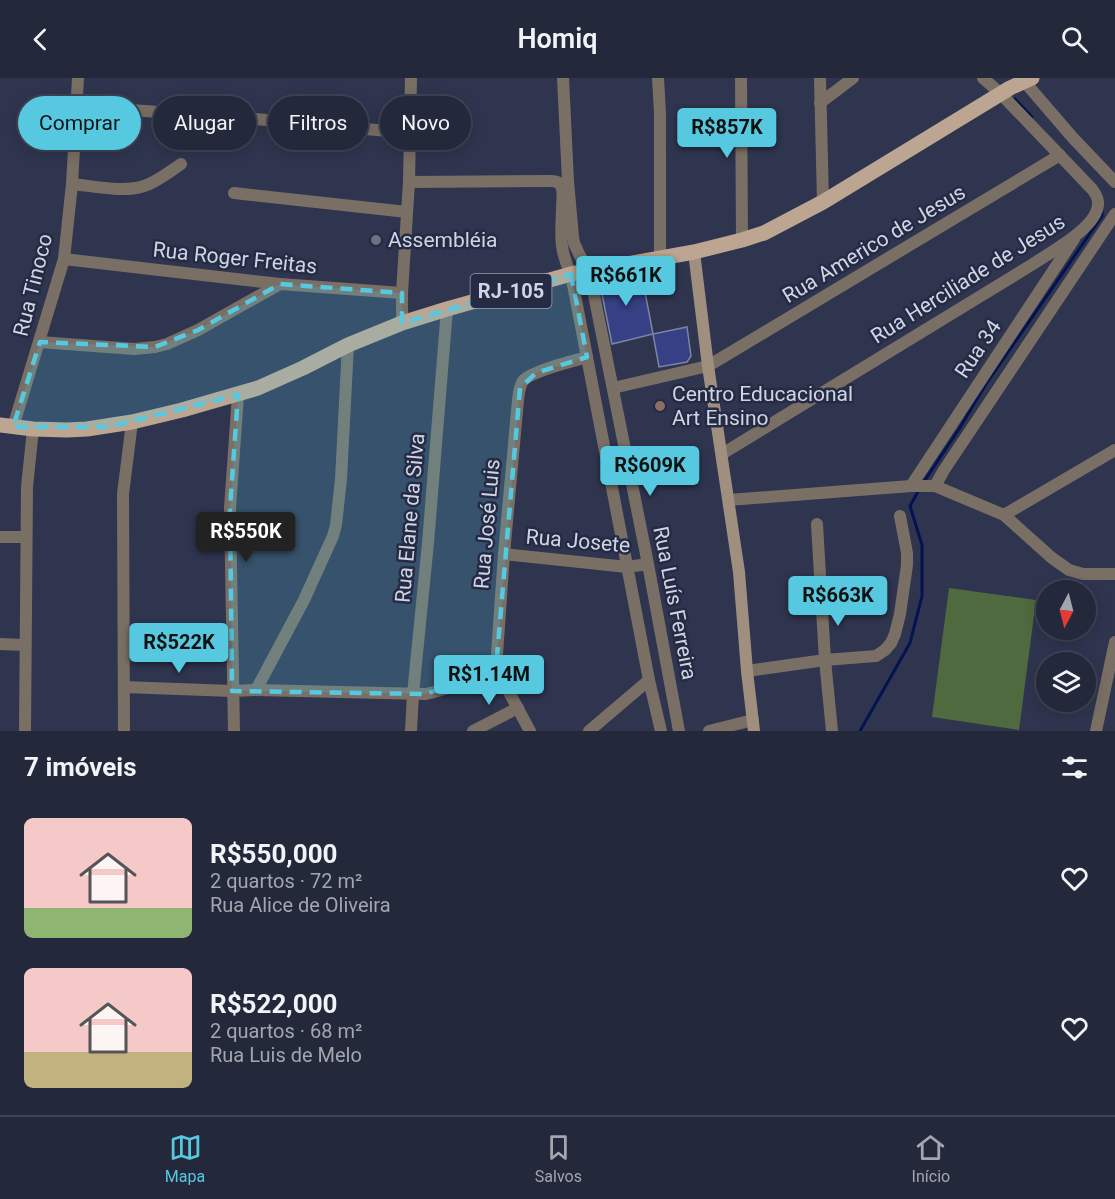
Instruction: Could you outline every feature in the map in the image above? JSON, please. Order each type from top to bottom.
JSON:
[{"type":"main road","name":"RJ-105","points":[[7,426],[33,429],[87,429],[132,422],[238,395],[277,380],[348,345],[402,323],[447,309],[571,274],[694,252],[742,240],[779,226],[823,202],[1013,85]]},
{"type":"street","name":"Rua Tinoco","points":[[77,96],[78,78]]},
{"type":"street","points":[[411,78],[411,96]]},
{"type":"street","name":"Rua Luís Ferreira","points":[[563,78],[568,181],[574,243],[589,270],[679,731]]},
{"type":"street","points":[[658,78],[660,258]]},
{"type":"street","points":[[741,78],[742,240]]},
{"type":"street","points":[[820,78],[823,202]]},
{"type":"street","points":[[820,103],[853,78]]},
{"type":"street","points":[[984,78],[1013,85],[1073,138],[1115,182]]},
{"type":"street","name":"Rua Herciliade de Jesus","points":[[722,454],[1033,264],[1078,234],[1090,222],[1096,212],[1098,198],[1060,155],[1013,85]]},
{"type":"street","points":[[141,111],[380,130]]},
{"type":"street","name":"Rua Tinoco","points":[[7,426],[40,342],[64,259],[74,150]]},
{"type":"street","points":[[402,323],[410,150]]},
{"type":"street","name":"Rua Americo de Jesus","points":[[613,388],[708,366],[1060,155]]},
{"type":"street","points":[[72,184],[135,188],[153,183],[181,164]]},
{"type":"street","name":"Rua Luís Ferreira","points":[[409,182],[549,181],[558,182],[562,187],[562,254],[571,274],[649,680],[661,731]]},
{"type":"street","points":[[234,193],[407,212]]},
{"type":"street","points":[[933,486],[1115,214]]},
{"type":"street","name":"Rua 34","points":[[914,486],[1078,234]]},
{"type":"street","points":[[694,252],[708,366],[739,573],[753,726],[709,731]]},
{"type":"street","name":"Rua Roger Freitas","points":[[64,259],[280,284],[402,293]]},
{"type":"street","points":[[1033,264],[1045,283]]},
{"type":"street","points":[[40,342],[134,349],[155,347],[198,330],[280,284]]},
{"type":"street","name":"Rua Elane da Silva","points":[[411,731],[447,309]]},
{"type":"street","points":[[256,690],[304,600],[336,525],[341,479],[348,345]]},
{"type":"street","points":[[588,363],[609,366]]},
{"type":"street","name":"Rua José Luis","points":[[496,668],[516,417],[522,383],[536,373],[588,363]]},
{"type":"street","points":[[234,731],[230,508],[238,395]]},
{"type":"street","points":[[124,731],[123,494],[132,422]]},
{"type":"street","points":[[25,731],[27,487],[33,429]]},
{"type":"street","points":[[1004,515],[1115,450]]},
{"type":"street","points":[[729,500],[933,486],[1004,515],[1052,558],[1069,570],[1083,574],[1115,574]]},
{"type":"street","points":[[747,671],[825,660],[876,656],[885,650],[896,634],[908,559],[900,516]]},
{"type":"street","points":[[817,524],[825,660],[832,731]]},
{"type":"street","points":[[0,537],[26,537]]},
{"type":"street","name":"Rua Josete","points":[[504,554],[627,567],[648,564]]},
{"type":"street","points":[[1096,731],[1115,642]]},
{"type":"street","points":[[0,644],[25,645]]},
{"type":"street","points":[[124,687],[413,694],[437,692],[496,668],[530,731]]},
{"type":"street","points":[[589,731],[649,680]]},
{"type":"street","points":[[473,731],[518,708]]},
{"type":"highlighted area","points":[[571,274],[587,357],[536,373],[520,388],[496,668],[426,694],[232,691],[230,508],[238,395],[109,427],[13,427],[40,342],[155,347],[198,330],[280,284],[402,293],[402,323]]},
{"type":"green space","points":[[949,588],[1036,600],[1019,730],[932,717]]},
{"type":"building","points":[[641,271],[653,334],[612,344],[599,279]]},
{"type":"building","points":[[687,327],[691,356],[687,362],[659,367],[653,334]]},
{"type":"waterway","points":[[1015,99],[1032,117]]},
{"type":"waterway","points":[[923,483],[986,384],[1102,216],[1102,211]]},
{"type":"waterway","points":[[860,731],[910,643],[922,596],[922,545],[910,506],[920,488]]},
{"type":"place","name":"Assembléia","points":[[376,240]]},
{"type":"place","name":"Centro Educacional Art Ensino","points":[[660,406]]}]
